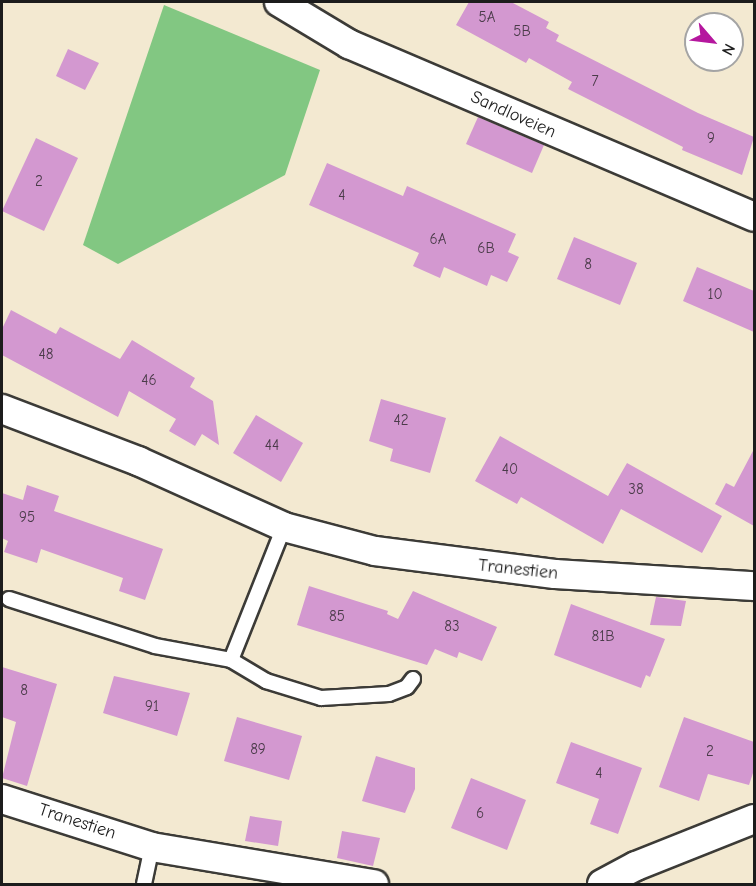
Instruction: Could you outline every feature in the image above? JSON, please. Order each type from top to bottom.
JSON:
[{"type":"street","name":"Sandloveien","points":[[279,2],[349,44],[754,217]]},
{"type":"street","name":"Tranestien","points":[[2,409],[138,461],[285,527],[375,551],[460,564],[555,574],[754,586]]},
{"type":"street","name":"Tranestien","points":[[2,799],[152,847],[374,885]]},
{"type":"street","points":[[602,885],[636,866],[754,819]]},
{"type":"lane","points":[[231,660],[285,527]]},
{"type":"lane","points":[[9,599],[155,646],[231,660],[266,681],[321,698],[388,694],[407,687],[413,680]]},
{"type":"lane","points":[[144,885],[152,847]]},
{"type":"green space","points":[[164,5],[320,70],[285,175],[118,264],[83,245]]},
{"type":"building","points":[[469,2],[511,2],[549,22],[546,28],[559,35],[556,41],[698,113],[754,137],[742,175],[682,150],[683,147],[568,89],[572,82],[529,58],[526,63],[456,25]]},
{"type":"building","points":[[68,49],[99,63],[85,90],[56,76]]},
{"type":"building","points":[[478,117],[544,145],[532,173],[466,144]]},
{"type":"building","points":[[36,138],[78,158],[44,231],[2,211]]},
{"type":"building","points":[[327,163],[403,196],[407,186],[516,234],[508,252],[519,257],[507,282],[491,275],[487,286],[444,267],[440,278],[413,266],[419,253],[309,205]]},
{"type":"building","points":[[574,237],[637,263],[620,305],[557,279]]},
{"type":"building","points":[[697,267],[754,291],[754,332],[683,301]]},
{"type":"building","points":[[11,310],[56,334],[60,327],[120,359],[132,340],[195,378],[190,387],[213,401],[219,445],[202,434],[195,446],[169,431],[176,419],[129,391],[118,417],[2,355],[2,329]]},
{"type":"building","points":[[381,399],[446,418],[430,473],[390,461],[393,449],[369,441]]},
{"type":"building","points":[[256,415],[303,443],[281,482],[233,453]]},
{"type":"building","points":[[500,436],[608,496],[627,463],[722,516],[702,553],[621,509],[603,544],[521,497],[517,504],[475,481]]},
{"type":"building","points":[[754,449],[754,526],[715,504],[726,483],[734,487]]},
{"type":"building","points":[[27,485],[59,496],[54,511],[163,549],[145,600],[119,591],[123,578],[41,549],[37,563],[4,552],[8,541],[2,538],[2,493],[23,500]]},
{"type":"building","points":[[309,586],[388,611],[387,614],[398,619],[413,591],[497,627],[482,661],[459,652],[457,658],[435,649],[427,665],[297,625]]},
{"type":"building","points":[[656,597],[686,601],[681,626],[650,625]]},
{"type":"building","points":[[571,604],[665,639],[650,677],[646,675],[641,688],[554,655]]},
{"type":"building","points":[[2,667],[57,684],[27,786],[2,778],[16,722],[2,717]]},
{"type":"building","points":[[114,676],[190,693],[177,736],[103,713]]},
{"type":"building","points":[[237,717],[302,736],[289,780],[224,761]]},
{"type":"building","points":[[684,717],[754,742],[754,770],[749,785],[708,774],[699,801],[659,787]]},
{"type":"building","points":[[571,742],[642,768],[618,834],[590,824],[599,799],[556,783]]},
{"type":"building","points":[[376,756],[415,768],[415,789],[405,813],[362,801]]},
{"type":"building","points":[[471,778],[526,800],[507,850],[451,828]]},
{"type":"building","points":[[250,816],[282,821],[278,846],[245,841]]},
{"type":"building","points":[[342,831],[380,838],[373,866],[337,858]]}]
